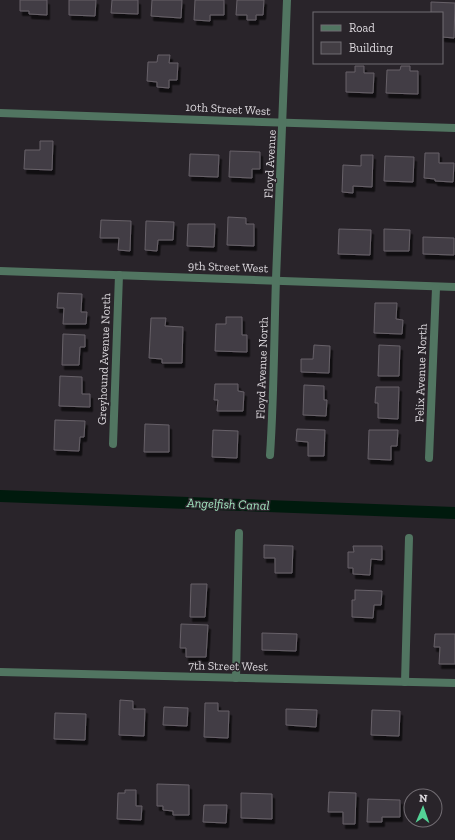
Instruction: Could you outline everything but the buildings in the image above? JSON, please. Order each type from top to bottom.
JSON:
[{"type":"street","name":"Floyd Avenue","points":[[276,281],[284,124],[287,0]]},
{"type":"street","name":"10th Street West","points":[[0,113],[202,119],[284,124],[455,128]]},
{"type":"street","name":"9th Street West","points":[[0,271],[455,288]]},
{"type":"street","name":"Greyhound Avenue North","points":[[113,444],[119,276]]},
{"type":"street","name":"Floyd Avenue North","points":[[270,455],[276,281]]},
{"type":"street","name":"Felix Avenue North","points":[[429,458],[436,288]]},
{"type":"street","points":[[236,678],[239,533]]},
{"type":"street","points":[[405,682],[409,538]]},
{"type":"street","name":"7th Street West","points":[[0,672],[455,683]]},
{"type":"waterway","name":"Angelfish Canal","points":[[0,496],[455,513]]}]
